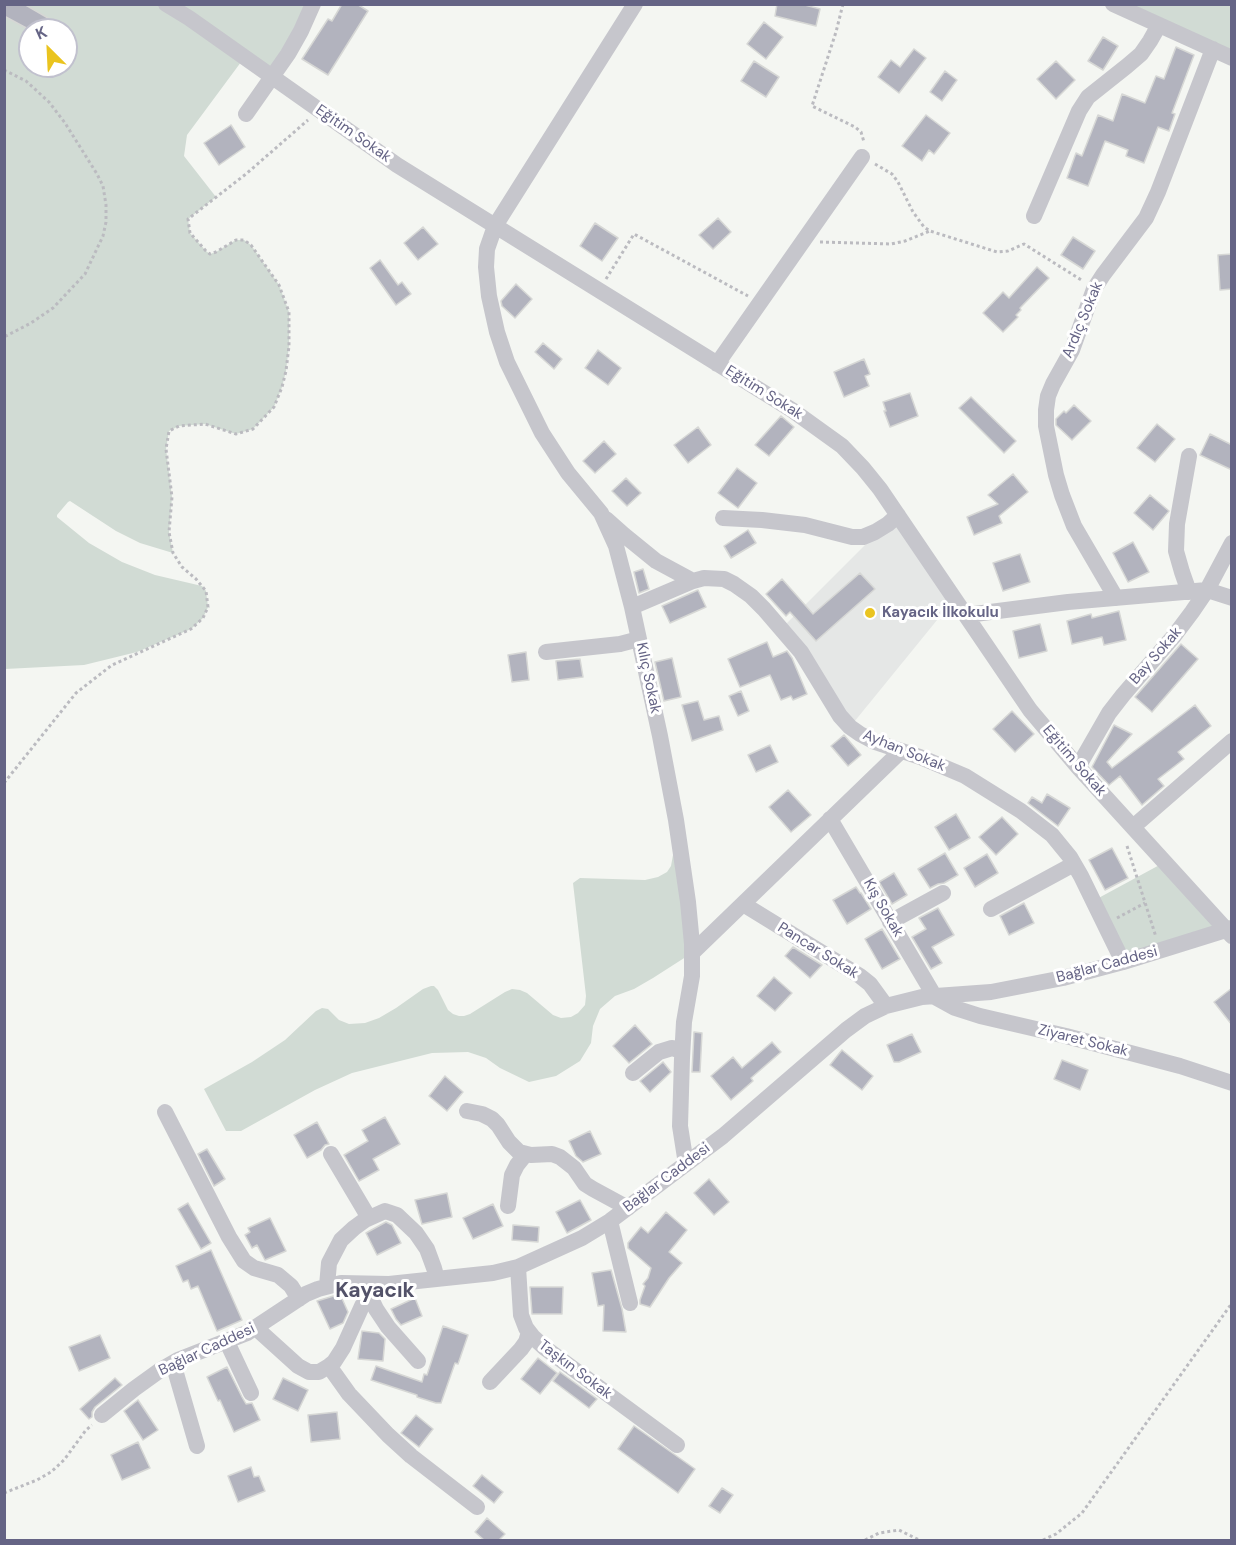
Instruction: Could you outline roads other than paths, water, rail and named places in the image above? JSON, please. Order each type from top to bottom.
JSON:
[{"type":"street","name":"Eğitim Sokak","points":[[166,4],[397,165],[792,410],[842,446],[880,489],[1030,710],[1078,767],[1230,931]]},
{"type":"street","points":[[246,114],[301,31],[313,4]]},
{"type":"street","name":"Kılıç Sokak","points":[[635,4],[495,226],[487,249],[486,267],[489,296],[507,362],[542,433],[574,481],[601,513],[615,546],[632,607],[676,820],[688,902],[692,976],[684,1022],[680,1126],[686,1164]]},
{"type":"street","points":[[1113,4],[1232,58]]},
{"type":"street","points":[[1034,216],[1079,111],[1088,97],[1141,54],[1159,25]]},
{"type":"street","name":"Ardıç Sokak","points":[[1116,598],[1074,526],[1056,475],[1046,426],[1048,396],[1072,350],[1094,289],[1150,209],[1213,50]]},
{"type":"street","points":[[717,363],[862,158]]},
{"type":"street","points":[[1189,456],[1178,516],[1176,551],[1189,592]]},
{"type":"street","points":[[601,513],[656,561],[693,581]]},
{"type":"street","points":[[723,518],[805,525],[852,537],[862,537],[875,532],[898,515]]},
{"type":"street","name":"Bay Sokak","points":[[1078,767],[1122,695],[1174,636],[1207,590],[1232,543]]},
{"type":"street","name":"Ayhan Sokak","points":[[632,607],[704,578],[724,579],[751,596],[801,652],[840,716],[850,727],[875,742],[965,776],[1037,822],[1052,835],[1074,864],[1123,962]]},
{"type":"street","points":[[967,615],[1068,602],[1207,590],[1232,598]]},
{"type":"street","points":[[546,652],[620,644],[639,639]]},
{"type":"street","points":[[1136,831],[1232,741]]},
{"type":"street","points":[[692,953],[901,751]]},
{"type":"street","name":"Kış Sokak","points":[[830,819],[935,997]]},
{"type":"street","points":[[991,909],[1074,864]]},
{"type":"street","points":[[891,922],[943,893]]},
{"type":"street","name":"Pancar Sokak","points":[[742,904],[860,976],[870,984],[886,1006]]},
{"type":"street","name":"Bağlar Caddesi","points":[[102,1415],[134,1389],[173,1363],[256,1328],[306,1294],[327,1286],[341,1283],[367,1291],[389,1284],[493,1273],[518,1267],[582,1238],[610,1221],[686,1164],[760,1105],[846,1030],[865,1016],[886,1006],[906,1000],[991,992],[1063,978],[1230,931]]},
{"type":"street","name":"Ziyaret Sokak","points":[[935,997],[955,1008],[980,1016],[1180,1066],[1232,1083]]},
{"type":"street","points":[[633,1073],[659,1052],[672,1048],[682,1051]]},
{"type":"street","points":[[467,1111],[492,1119],[509,1142],[525,1155],[552,1154],[560,1157],[574,1168],[585,1184],[628,1208]]},
{"type":"street","points":[[165,1112],[229,1237],[244,1261],[254,1268],[278,1275],[291,1287],[299,1299]]},
{"type":"street","points":[[331,1154],[369,1218]]},
{"type":"street","points":[[508,1206],[512,1175],[525,1155]]},
{"type":"street","points":[[327,1286],[329,1263],[336,1247],[347,1233],[369,1218],[385,1211],[397,1215],[416,1233],[427,1249],[437,1279]]},
{"type":"street","points":[[610,1221],[630,1303]]},
{"type":"street","name":"Taşkın Sokak","points":[[518,1267],[521,1315],[529,1332],[545,1348],[677,1445]]},
{"type":"street","points":[[367,1291],[388,1327],[418,1361]]},
{"type":"street","points":[[256,1328],[304,1370],[314,1373],[324,1370],[334,1362],[343,1348],[367,1291]]},
{"type":"street","points":[[490,1383],[522,1349],[529,1332]]},
{"type":"street","points":[[227,1342],[252,1393]]},
{"type":"street","points":[[173,1363],[197,1446]]},
{"type":"street","points":[[329,1366],[350,1394],[388,1435],[411,1456],[477,1507]]},
{"type":"place","name":"Kayacık İlkokulu","points":[[870,613]]},
{"type":"district","name":"Kayacık","points":[[375,1291]]}]
